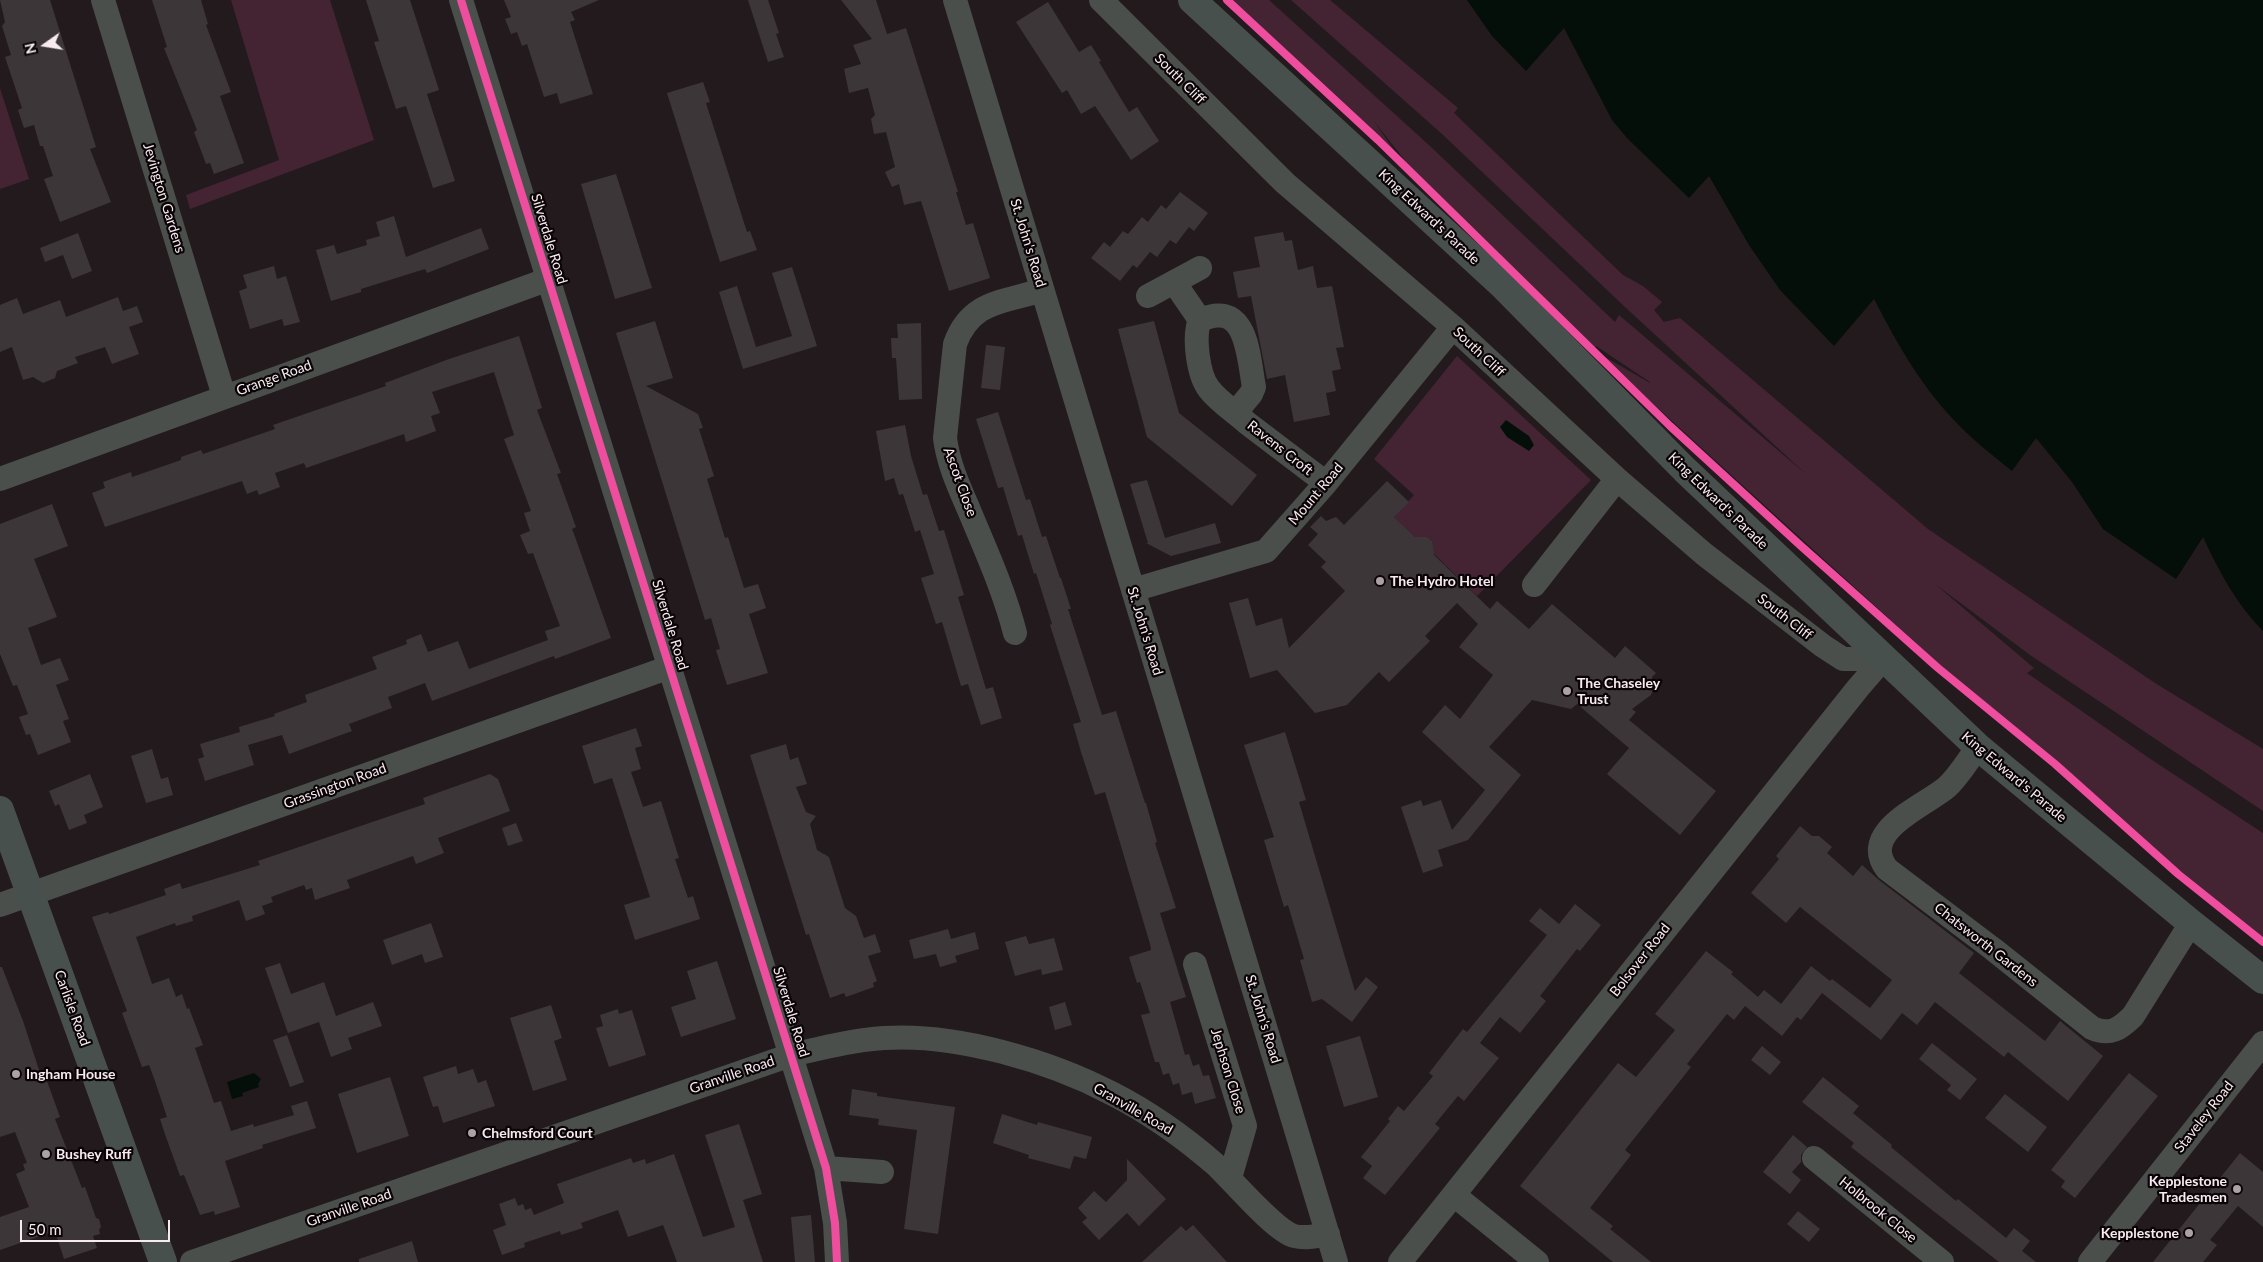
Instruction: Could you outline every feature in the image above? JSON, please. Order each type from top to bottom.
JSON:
[{"type":"main road","name":"King Edward's Parade","points":[[1192,0],[1500,284],[1686,470],[1978,748],[2263,980]]},
{"type":"main road","name":"Carlisle Road","points":[[0,810],[164,1262]]},
{"type":"street","name":"Jevington Gardens","points":[[103,0],[224,396]]},
{"type":"street","name":"Silverdale Road","points":[[461,0],[826,1168],[835,1222],[837,1262]]},
{"type":"street","name":"St. John's Road","points":[[955,0],[1336,1262]]},
{"type":"street","name":"South Cliff","points":[[1101,0],[1284,183],[1453,328],[1617,479],[1704,554],[1822,646],[1843,659],[1883,659]]},
{"type":"street","points":[[1148,296],[1200,268]]},
{"type":"street","name":"Grange Road","points":[[0,479],[548,279]]},
{"type":"street","points":[[1174,282],[1200,320]]},
{"type":"street","name":"Ascot Close","points":[[1015,633],[1008,604],[955,477],[947,452],[945,438],[955,344],[960,330],[971,317],[984,307],[1042,290]]},
{"type":"street","name":"Ravens Croft","points":[[1235,413],[1254,387],[1243,332],[1235,320],[1225,317],[1207,317],[1200,320],[1196,328],[1196,343],[1205,381],[1209,389],[1235,413],[1326,483]]},
{"type":"street","name":"Mount Road","points":[[1133,590],[1266,551],[1326,483],[1453,328]]},
{"type":"street","points":[[1534,585],[1617,479]]},
{"type":"street","name":"Bolsover Road","points":[[1400,1262],[1851,695],[1883,659]]},
{"type":"street","name":"Grassington Road","points":[[0,905],[670,667]]},
{"type":"street","name":"Chatsworth Gardens","points":[[1978,748],[1947,787],[1908,812],[1892,827],[1880,844],[1878,852],[1887,869],[1993,949],[2092,1028],[2102,1032],[2112,1032],[2123,1026],[2133,1016],[2191,923]]},
{"type":"street","name":"Jephson Close","points":[[1195,964],[1245,1126],[1230,1178]]},
{"type":"street","name":"Granville Road","points":[[192,1262],[791,1055],[846,1042],[886,1038],[933,1038],[982,1047],[1053,1068],[1113,1094],[1162,1123],[1230,1178],[1276,1224],[1293,1236],[1311,1238],[1328,1234]]},
{"type":"street","name":"Staveley Road","points":[[2090,1262],[2263,1044]]},
{"type":"street","name":"Holbrook Close","points":[[1814,1158],[1942,1262]]},
{"type":"street","points":[[826,1168],[882,1172]]},
{"type":"street","points":[[1454,1194],[1537,1262]]},
{"type":"shaded area","points":[[231,0],[330,0],[374,140],[190,209],[186,195],[279,160]]},
{"type":"shaded area","points":[[1226,0],[1269,0],[1430,146],[1615,322],[1619,315],[1807,475],[1442,134],[1291,0],[1330,0],[1458,108],[1454,113],[1623,275],[1643,286],[1662,302],[1654,310],[1664,322],[1680,318],[1928,529],[2155,683],[2263,749],[2263,811],[2030,655],[1935,584],[2034,668],[2027,673],[2149,758],[2263,833],[2263,940],[1996,716],[1596,352],[1650,383],[1596,346],[1593,349],[1407,163],[1373,120],[1406,167]]},
{"type":"shaded area","points":[[1467,0],[2263,0],[2263,631],[2244,610],[2229,587],[2203,537],[2176,579],[2103,529],[2072,482],[2036,438],[2012,471],[1981,446],[1940,405],[1929,391],[1900,346],[1874,299],[1834,346],[1780,290],[1749,245],[1709,176],[1689,198],[1627,138],[1612,120],[1564,28],[1526,71],[1492,36]]},
{"type":"shaded area","points":[[0,88],[29,179],[0,189]]},
{"type":"shaded area","points":[[1457,356],[1591,480],[1477,596],[1432,552],[1432,541],[1427,537],[1417,539],[1394,517],[1414,495],[1374,459]]},
{"type":"shaded area","points":[[1506,420],[1529,436],[1534,445],[1529,451],[1507,437],[1500,427]]},
{"type":"shaded area","points":[[254,1073],[261,1079],[258,1084],[259,1087],[242,1093],[243,1096],[232,1099],[227,1082]]},
{"type":"building","points":[[0,0],[50,0],[96,147],[90,149],[111,202],[60,222],[44,179],[53,176],[43,146],[40,146],[34,125],[24,128],[18,110],[22,108],[5,57],[11,55],[2,26],[5,22]]},
{"type":"building","points":[[152,0],[201,0],[208,24],[206,25],[231,92],[220,96],[244,163],[214,174],[210,163],[206,164],[194,132],[197,130],[164,48],[167,47]]},
{"type":"building","points":[[366,0],[410,0],[439,90],[427,94],[455,181],[433,188],[406,106],[396,109],[374,42],[379,41]]},
{"type":"building","points":[[504,0],[599,0],[571,12],[575,20],[570,22],[593,94],[560,104],[557,93],[544,97],[527,44],[522,46],[517,32],[511,34],[505,19],[511,17]]},
{"type":"building","points":[[748,0],[768,0],[779,33],[776,34],[784,57],[768,62]]},
{"type":"building","points":[[841,0],[876,0],[887,34],[906,28],[958,192],[956,192],[966,225],[973,223],[990,278],[949,291],[921,201],[904,205],[899,184],[892,187],[885,172],[895,167],[886,132],[874,134],[871,119],[875,115],[868,88],[849,93],[844,69],[861,64],[853,45],[872,39]]},
{"type":"building","points":[[1048,2],[1079,52],[1091,45],[1129,112],[1137,107],[1159,141],[1131,160],[1095,106],[1081,114],[1067,90],[1062,93],[1016,22]]},
{"type":"building","points":[[703,82],[710,102],[706,103],[747,232],[750,231],[757,250],[720,262],[667,93]]},
{"type":"building","points":[[616,174],[652,288],[615,299],[581,184]]},
{"type":"building","points":[[1180,192],[1208,213],[1194,231],[1189,227],[1176,244],[1170,240],[1157,257],[1150,252],[1137,268],[1133,265],[1120,281],[1091,258],[1104,242],[1110,247],[1123,231],[1128,234],[1142,217],[1148,222],[1161,205],[1166,209]]},
{"type":"building","points":[[394,216],[406,257],[481,228],[489,249],[427,273],[425,269],[361,289],[361,292],[331,301],[316,250],[334,245],[337,254],[367,245],[366,240],[380,236],[376,222]]},
{"type":"building","points":[[1283,232],[1285,241],[1292,240],[1298,270],[1313,266],[1317,288],[1332,286],[1344,347],[1336,348],[1341,369],[1332,371],[1336,391],[1326,393],[1330,415],[1294,422],[1285,375],[1267,379],[1251,296],[1238,298],[1233,272],[1260,267],[1254,237]]},
{"type":"building","points":[[78,233],[92,271],[72,279],[63,255],[45,262],[40,248]]},
{"type":"building","points":[[274,266],[277,279],[286,276],[300,322],[284,326],[282,319],[250,329],[239,291],[247,288],[243,275]]},
{"type":"building","points":[[792,267],[817,346],[743,369],[719,292],[737,286],[756,347],[792,336],[772,273]]},
{"type":"building","points":[[118,297],[123,311],[137,306],[143,322],[129,327],[139,354],[112,364],[105,347],[75,357],[78,363],[57,371],[55,378],[43,383],[33,377],[23,380],[12,347],[0,352],[0,305],[17,298],[23,314],[60,300],[66,317]]},
{"type":"building","points":[[655,321],[673,378],[646,386],[698,414],[703,428],[699,429],[714,476],[707,479],[725,538],[728,537],[744,588],[758,584],[766,608],[749,614],[768,673],[727,685],[716,650],[720,649],[711,618],[705,620],[616,333]]},
{"type":"building","points":[[1154,321],[1179,413],[1257,475],[1232,506],[1147,437],[1118,329]]},
{"type":"building","points":[[921,323],[922,399],[899,400],[896,358],[892,358],[891,338],[898,338],[897,324]]},
{"type":"building","points":[[519,336],[542,408],[537,410],[561,473],[557,474],[576,527],[572,529],[611,638],[555,659],[554,656],[432,701],[425,683],[388,697],[392,708],[349,724],[352,731],[289,754],[282,735],[248,745],[254,765],[205,781],[198,759],[204,757],[200,744],[240,732],[239,727],[275,716],[274,714],[307,702],[305,695],[377,669],[372,657],[407,644],[406,640],[421,634],[428,652],[458,641],[469,669],[548,640],[545,631],[560,626],[533,553],[528,554],[520,535],[530,531],[524,513],[531,511],[504,439],[514,435],[494,372],[432,392],[440,413],[431,416],[436,431],[406,442],[404,434],[306,468],[304,463],[275,473],[280,487],[259,495],[257,490],[247,494],[242,481],[105,527],[92,493],[105,488],[103,482],[131,472],[132,477],[181,460],[181,457],[201,450],[203,454],[275,429],[273,425],[386,386],[385,383],[449,359]]},
{"type":"building","points":[[986,345],[1005,347],[1000,390],[981,388]]},
{"type":"building","points":[[998,412],[1026,500],[1030,499],[1042,537],[1046,536],[1061,578],[1071,609],[1068,609],[1102,715],[1116,711],[1146,803],[1157,842],[1155,843],[1176,908],[1160,913],[1186,997],[1170,1002],[1185,1055],[1189,1054],[1193,1066],[1199,1064],[1203,1076],[1209,1075],[1216,1098],[1195,1104],[1192,1092],[1182,1095],[1179,1083],[1173,1085],[1169,1073],[1163,1075],[1159,1062],[1155,1062],[1141,1015],[1150,1013],[1140,982],[1137,983],[1129,957],[1151,950],[1150,944],[1105,792],[1095,795],[1081,752],[1073,724],[1081,722],[1050,625],[1052,624],[1036,573],[1034,574],[1022,535],[1018,536],[1003,487],[998,488],[976,419]]},
{"type":"building","points":[[905,425],[911,456],[923,495],[927,494],[939,531],[944,530],[964,595],[958,597],[986,689],[993,687],[1002,718],[981,725],[968,684],[961,686],[942,622],[936,624],[921,578],[934,574],[920,530],[915,532],[903,494],[899,495],[894,478],[885,481],[876,431]]},
{"type":"building","points":[[1147,480],[1165,538],[1215,523],[1221,543],[1171,556],[1146,543],[1148,543],[1130,484]]},
{"type":"building","points":[[1387,481],[1409,502],[1394,517],[1415,537],[1427,537],[1432,541],[1434,555],[1490,609],[1497,601],[1529,629],[1552,604],[1615,658],[1625,646],[1656,673],[1652,677],[1653,690],[1651,695],[1632,709],[1636,712],[1629,720],[1716,791],[1680,835],[1607,774],[1629,748],[1577,704],[1571,709],[1532,700],[1489,747],[1521,775],[1468,840],[1438,850],[1443,866],[1423,873],[1401,807],[1421,800],[1423,806],[1441,800],[1452,830],[1485,790],[1422,732],[1445,705],[1460,719],[1493,675],[1459,647],[1478,624],[1457,603],[1425,636],[1430,641],[1389,682],[1379,672],[1347,705],[1315,713],[1277,670],[1250,678],[1229,603],[1248,598],[1256,626],[1282,618],[1289,648],[1345,591],[1321,567],[1326,562],[1308,545],[1318,534],[1310,527],[1321,516],[1326,521],[1336,517],[1344,525]]},
{"type":"building","points":[[52,504],[68,546],[34,559],[57,617],[28,628],[41,665],[60,658],[69,680],[56,685],[69,719],[63,721],[71,742],[38,755],[30,734],[26,735],[19,717],[28,714],[17,685],[13,686],[0,654],[0,524]]},
{"type":"building","points":[[636,728],[642,746],[635,748],[641,769],[631,772],[643,807],[661,801],[679,858],[675,859],[688,898],[693,896],[700,919],[635,940],[624,905],[650,897],[612,778],[594,784],[582,746]]},
{"type":"building","points":[[1285,732],[1306,800],[1299,802],[1355,991],[1366,977],[1378,987],[1352,1022],[1322,999],[1312,1002],[1300,960],[1304,959],[1288,905],[1284,907],[1264,840],[1274,837],[1244,745]]},
{"type":"building","points":[[786,744],[790,760],[798,757],[807,784],[796,787],[806,812],[816,816],[810,824],[817,850],[829,857],[845,908],[856,916],[864,938],[875,934],[881,952],[868,956],[877,981],[873,983],[874,987],[846,997],[844,993],[830,998],[809,934],[806,935],[750,755]]},
{"type":"building","points":[[152,749],[161,779],[168,777],[173,795],[146,803],[131,756]]},
{"type":"building","points":[[90,774],[103,807],[84,815],[87,823],[69,830],[59,804],[55,806],[49,791]]},
{"type":"building","points":[[490,774],[498,779],[510,811],[438,838],[444,853],[416,864],[413,856],[347,880],[350,888],[315,900],[312,888],[306,890],[304,885],[271,897],[273,902],[262,906],[265,914],[246,921],[239,900],[192,916],[193,921],[176,926],[175,923],[136,937],[152,984],[169,978],[176,997],[182,994],[187,1009],[189,1008],[203,1045],[195,1048],[214,1103],[221,1101],[231,1131],[253,1124],[254,1127],[294,1115],[291,1106],[307,1101],[316,1128],[262,1145],[263,1148],[225,1161],[240,1207],[215,1215],[214,1211],[200,1215],[184,1175],[180,1176],[160,1119],[167,1117],[155,1081],[149,1065],[142,1067],[122,1013],[127,1011],[92,917],[108,912],[109,914],[166,895],[164,889],[180,883],[182,889],[260,865],[258,861],[425,804],[423,798]]},
{"type":"building","points":[[516,823],[523,841],[508,846],[502,828]]},
{"type":"building","points":[[1800,826],[1812,836],[1819,836],[1832,847],[1827,853],[1853,876],[1862,865],[1974,953],[1959,973],[2045,1041],[2060,1021],[2103,1056],[2068,1101],[2008,1052],[2004,1057],[1935,1002],[1917,1025],[1902,1013],[1881,1040],[1822,993],[1801,1020],[1797,1017],[1782,1036],[1745,1006],[1734,1020],[1727,1014],[1687,1064],[1691,1067],[1625,1150],[1631,1155],[1590,1208],[1613,1226],[1610,1229],[1651,1262],[1613,1262],[1520,1186],[1618,1063],[1636,1077],[1675,1030],[1655,1014],[1706,951],[1733,972],[1731,974],[1758,997],[1764,990],[1781,1004],[1811,966],[1830,981],[1832,979],[1870,1008],[1892,980],[1800,907],[1786,923],[1751,893],[1779,859],[1776,856]]},
{"type":"building","points":[[1575,904],[1601,925],[1580,951],[1577,949],[1540,996],[1546,1001],[1520,1033],[1500,1017],[1480,1043],[1499,1058],[1464,1101],[1458,1096],[1435,1124],[1440,1128],[1385,1195],[1363,1178],[1372,1166],[1361,1157],[1390,1121],[1388,1119],[1398,1106],[1404,1111],[1433,1076],[1429,1073],[1463,1029],[1467,1032],[1547,935],[1529,921],[1540,908],[1559,924]]},
{"type":"building","points":[[431,923],[443,957],[425,963],[422,954],[392,965],[383,940]]},
{"type":"building","points":[[948,929],[951,939],[975,932],[979,949],[955,956],[957,962],[940,967],[936,954],[914,959],[909,940]]},
{"type":"building","points":[[1026,936],[1029,944],[1054,938],[1063,970],[1042,975],[1041,969],[1015,976],[1005,942]]},
{"type":"building","points":[[717,961],[736,1019],[681,1037],[671,1007],[696,999],[687,971]]},
{"type":"building","points":[[280,963],[291,994],[324,982],[336,1016],[373,1002],[382,1026],[348,1038],[352,1049],[331,1057],[319,1022],[288,1033],[265,968]]},
{"type":"building","points":[[0,967],[2,967],[23,1021],[43,1082],[47,1081],[60,1117],[55,1119],[82,1188],[85,1187],[101,1227],[99,1230],[100,1234],[93,1236],[97,1248],[64,1259],[55,1231],[0,1250],[0,1217],[29,1207],[16,1174],[25,1170],[23,1164],[27,1163],[15,1132],[0,1137]]},
{"type":"building","points":[[1065,1002],[1072,1025],[1055,1030],[1049,1007]]},
{"type":"building","points":[[551,1005],[562,1038],[554,1041],[567,1080],[533,1091],[510,1018]]},
{"type":"building","points":[[618,1009],[619,1014],[632,1010],[646,1055],[609,1067],[596,1028],[603,1026],[600,1015]]},
{"type":"building","points":[[287,1035],[304,1082],[290,1087],[273,1040]]},
{"type":"building","points":[[1360,1036],[1378,1097],[1344,1107],[1326,1046]]},
{"type":"building","points":[[1932,1043],[1977,1079],[1960,1100],[1947,1090],[1951,1085],[1919,1059]]},
{"type":"building","points":[[1762,1046],[1781,1062],[1770,1075],[1751,1060]]},
{"type":"building","points":[[456,1066],[458,1074],[473,1069],[478,1083],[486,1080],[495,1106],[443,1123],[438,1106],[433,1107],[423,1077]]},
{"type":"building","points":[[2129,1073],[2158,1096],[2075,1198],[2061,1187],[2065,1181],[2051,1170]]},
{"type":"building","points":[[390,1077],[409,1136],[357,1153],[338,1094]]},
{"type":"building","points":[[1823,1077],[1859,1106],[1853,1113],[1956,1201],[1958,1199],[2006,1238],[2014,1228],[2030,1241],[2022,1251],[2036,1262],[1999,1262],[1851,1147],[1854,1143],[1802,1102]]},
{"type":"building","points":[[852,1089],[877,1093],[877,1096],[955,1107],[938,1234],[904,1229],[917,1130],[878,1125],[879,1119],[849,1115]]},
{"type":"building","points":[[2005,1094],[2047,1127],[2028,1152],[1985,1118]]},
{"type":"building","points":[[1002,1114],[1037,1125],[1038,1122],[1092,1137],[1086,1159],[1074,1156],[1070,1169],[1028,1158],[1029,1155],[993,1143]]},
{"type":"building","points":[[739,1124],[762,1194],[743,1200],[763,1262],[677,1262],[663,1225],[628,1237],[618,1210],[581,1223],[583,1228],[561,1235],[560,1231],[524,1243],[525,1247],[502,1255],[493,1230],[506,1225],[499,1204],[515,1198],[518,1206],[523,1204],[525,1210],[531,1208],[534,1215],[564,1203],[557,1184],[631,1158],[633,1163],[645,1159],[646,1164],[674,1154],[703,1237],[735,1227],[705,1135]]},
{"type":"building","points":[[1793,1135],[1807,1147],[1801,1155],[1801,1162],[1792,1172],[1801,1180],[1790,1194],[1763,1172]]},
{"type":"building","name":"Kepplestone Tradesmen","points":[[2240,1153],[2263,1172],[2263,1227],[2238,1206],[2210,1240],[2217,1245],[2203,1262],[2153,1262]]},
{"type":"building","points":[[1127,1159],[1166,1199],[1139,1226],[1127,1213],[1099,1240],[1082,1222],[1087,1218],[1078,1208],[1094,1191],[1106,1202],[1127,1180]]},
{"type":"building","points":[[1798,1211],[1820,1229],[1809,1242],[1787,1224]]},
{"type":"building","points":[[811,1215],[815,1262],[795,1262],[791,1217]]},
{"type":"building","points":[[1193,1225],[1227,1262],[1142,1262],[1181,1226],[1186,1231]]},
{"type":"building","points":[[412,1241],[418,1262],[359,1262],[359,1259]]},
{"type":"cycle path","points":[[461,0],[826,1168],[835,1223],[837,1262]]},
{"type":"cycle path","points":[[1227,0],[1378,140],[1670,426],[1801,546],[1938,668],[2055,764],[2178,874],[2263,942]]},
{"type":"place","name":"The Hydro Hotel","points":[[1380,581]]},
{"type":"place","name":"The Chaseley Trust","points":[[1567,691]]},
{"type":"place","name":"Ingham House","points":[[16,1074]]},
{"type":"place","name":"Chelmsford Court","points":[[472,1133]]},
{"type":"place","name":"Bushey Ruff","points":[[46,1154]]},
{"type":"place","name":"Kepplestone Tradesmen","points":[[2237,1189]]},
{"type":"place","name":"Kepplestone","points":[[2189,1233]]}]
